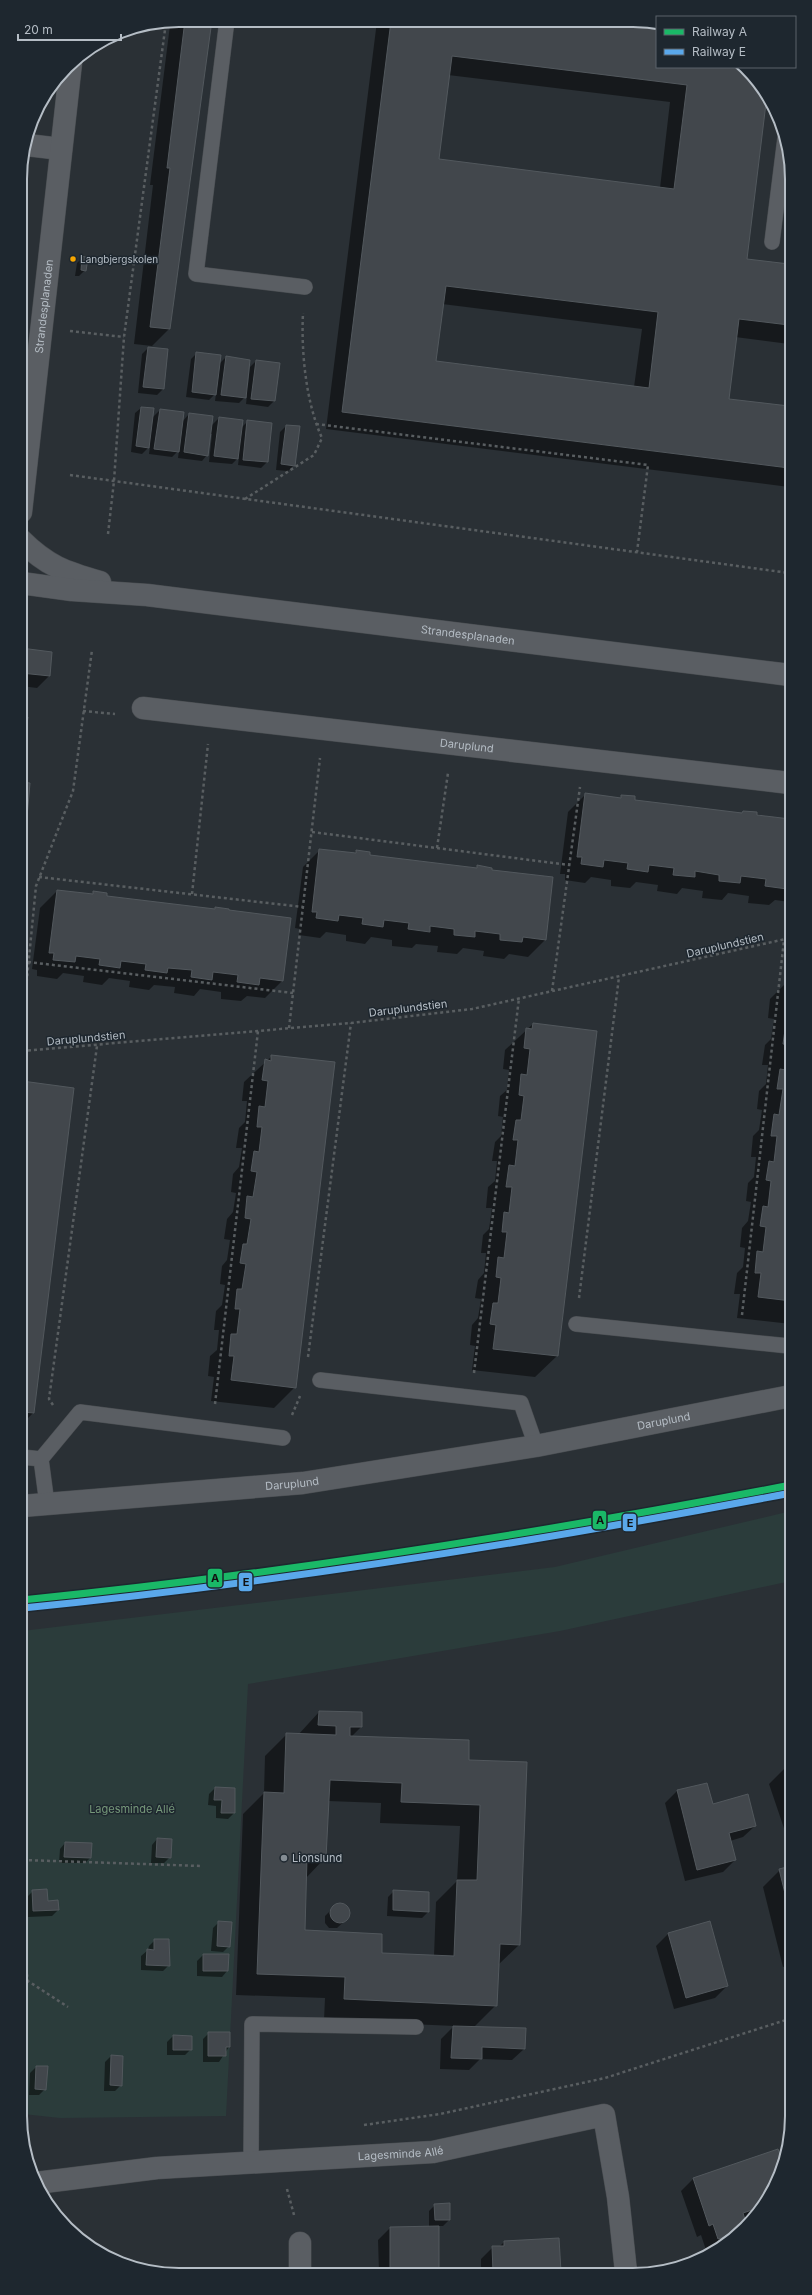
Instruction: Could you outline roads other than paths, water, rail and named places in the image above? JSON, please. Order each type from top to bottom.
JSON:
[{"type":"street","name":"Strandesplanaden","points":[[27,459],[70,72]]},
{"type":"street","points":[[31,145],[61,149]]},
{"type":"street","name":"Strandesplanaden","points":[[27,546],[39,557],[65,573],[147,595]]},
{"type":"street","name":"Strandesplanaden","points":[[27,584],[72,590],[147,595],[785,674]]},
{"type":"street","name":"Daruplund","points":[[143,708],[785,782]]},
{"type":"street","name":"Daruplund","points":[[27,1506],[303,1483],[536,1446],[785,1397]]},
{"type":"street","name":"Lagesminde Allé","points":[[43,2182],[157,2168],[251,2164],[433,2152],[604,2115],[618,2197],[626,2268]]},
{"type":"street","points":[[300,2243],[300,2268]]},
{"type":"lane","points":[[226,27],[196,274],[305,287]]},
{"type":"lane","points":[[772,242],[783,154]]},
{"type":"lane","points":[[576,1324],[785,1346]]},
{"type":"lane","points":[[320,1380],[521,1403],[536,1446]]},
{"type":"lane","points":[[47,1504],[41,1459],[80,1412],[283,1438]]},
{"type":"lane","points":[[27,1458],[41,1459]]},
{"type":"lane","points":[[251,2164],[252,2024],[416,2027]]},
{"type":"rail line","name":"A","points":[[27,1599],[216,1578],[408,1551],[600,1520],[785,1486]]},
{"type":"rail line","name":"E","points":[[27,1608],[216,1586],[408,1559],[600,1528],[785,1494]]},
{"type":"place","name":"Langbjergskolen","points":[[73,259]]},
{"type":"place","name":"Lionslund","points":[[284,1858]]}]
